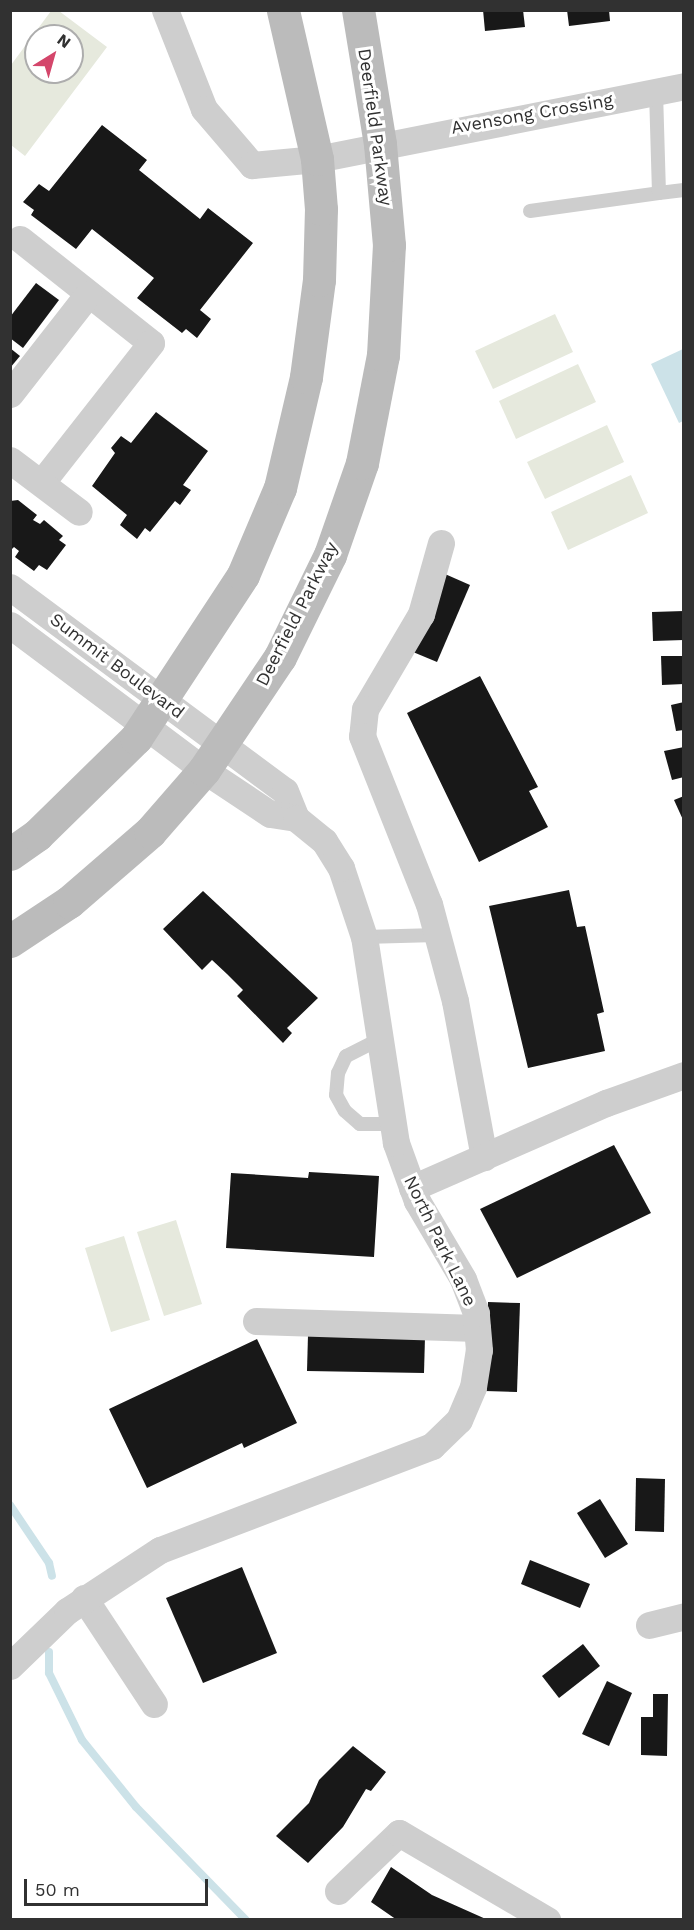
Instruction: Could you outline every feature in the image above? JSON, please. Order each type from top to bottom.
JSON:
[{"type":"main road","points":[[10,854],[90,785],[143,728],[163,701],[243,575],[280,488],[306,377],[319,280],[317,159],[283,10]]},
{"type":"main road","name":"Deerfield Parkway","points":[[10,941],[69,902],[150,832],[225,745],[280,657],[330,555],[362,463],[383,355],[389,245],[380,144],[358,10]]},
{"type":"street","name":"Avensong Crossing","points":[[165,10],[204,110],[252,165],[317,159],[380,144],[684,86]]},
{"type":"street","points":[[14,237],[151,344],[42,482]]},
{"type":"street","points":[[10,394],[88,294]]},
{"type":"street","points":[[10,459],[79,512]]},
{"type":"street","points":[[441,543],[420,614],[365,708],[362,736],[401,828],[437,935],[484,1157]]},
{"type":"street","name":"Summit Boulevard","points":[[10,587],[225,745]]},
{"type":"street","name":"Summit Boulevard","points":[[10,625],[143,728],[204,770]]},
{"type":"street","name":"North Park Lane","points":[[10,1666],[84,1598],[160,1550],[432,1446],[459,1420],[473,1387],[477,1328],[463,1279],[434,1234],[412,1188],[392,1124],[364,937],[340,868],[324,841],[296,818],[285,790],[225,745]]},
{"type":"street","name":"North Park Lane","points":[[204,770],[270,814],[296,818]]},
{"type":"street","points":[[412,1188],[684,1075]]},
{"type":"street","points":[[256,1321],[477,1328]]},
{"type":"street","points":[[84,1598],[154,1704]]},
{"type":"street","points":[[649,1624],[684,1616]]},
{"type":"street","points":[[338,1891],[399,1833],[547,1920]]},
{"type":"lane","points":[[656,91],[659,193]]},
{"type":"lane","points":[[530,211],[684,190]]},
{"type":"lane","points":[[364,937],[437,935]]},
{"type":"lane","points":[[378,1040],[346,1056],[338,1073],[336,1095],[345,1112],[360,1124],[392,1124]]},
{"type":"shaded area","points":[[51,11],[59,11],[76,24],[41,24]]},
{"type":"shaded area","points":[[84,30],[107,47],[84,78]]},
{"type":"shaded area","points":[[24,47],[24,84],[79,84],[25,156],[11,145],[11,65]]},
{"type":"shaded area","points":[[555,314],[573,352],[493,389],[475,351]]},
{"type":"shaded area","points":[[578,364],[596,402],[516,439],[499,401]]},
{"type":"shaded area","points":[[607,425],[624,462],[545,499],[527,462]]},
{"type":"shaded area","points":[[631,475],[648,513],[568,550],[551,512]]},
{"type":"shaded area","points":[[176,1220],[202,1304],[164,1316],[137,1232]]},
{"type":"shaded area","points":[[124,1236],[150,1320],[111,1332],[85,1248]]},
{"type":"water","points":[[683,349],[683,421],[679,423],[651,364]]},
{"type":"building","points":[[483,10],[523,10],[525,27],[485,31]]},
{"type":"building","points":[[567,10],[609,10],[610,21],[569,26]]},
{"type":"building","points":[[102,125],[147,160],[139,170],[200,219],[208,208],[253,243],[200,310],[211,319],[197,338],[186,329],[182,333],[137,298],[154,278],[92,229],[76,249],[31,215],[34,210],[23,202],[39,184],[49,191]]},
{"type":"building","points":[[36,283],[59,300],[23,348],[10,338],[10,317]]},
{"type":"building","points":[[10,348],[20,356],[10,368]]},
{"type":"building","points":[[156,412],[208,451],[183,485],[191,490],[180,505],[175,501],[150,532],[145,528],[137,539],[120,525],[127,515],[92,486],[115,453],[111,448],[121,436],[131,443]]},
{"type":"building","points":[[18,500],[37,515],[33,520],[40,524],[44,520],[63,536],[59,540],[66,545],[47,570],[39,565],[34,571],[15,557],[19,551],[14,547],[10,551],[10,501]]},
{"type":"building","points":[[445,574],[470,585],[437,662],[413,652]]},
{"type":"building","points":[[684,611],[684,640],[653,641],[652,612]]},
{"type":"building","points":[[661,656],[684,656],[684,684],[662,685]]},
{"type":"building","points":[[480,676],[538,787],[529,791],[548,827],[479,862],[407,713]]},
{"type":"building","points":[[684,702],[684,730],[676,731],[671,705]]},
{"type":"building","points":[[684,747],[684,777],[672,780],[664,751]]},
{"type":"building","points":[[684,796],[684,822],[674,800]]},
{"type":"building","points":[[569,890],[577,927],[585,926],[604,1012],[597,1014],[605,1051],[528,1068],[489,906]]},
{"type":"building","points":[[203,891],[318,998],[287,1028],[292,1033],[283,1043],[237,996],[243,990],[227,974],[212,960],[202,970],[163,929]]},
{"type":"building","points":[[614,1145],[651,1213],[517,1278],[480,1209]]},
{"type":"building","points":[[309,1172],[379,1176],[374,1257],[226,1248],[231,1173],[308,1178]]},
{"type":"building","points":[[488,1302],[520,1303],[517,1392],[485,1391]]},
{"type":"building","points":[[308,1335],[425,1337],[424,1373],[307,1371]]},
{"type":"building","points":[[257,1339],[297,1423],[244,1448],[242,1443],[147,1488],[109,1409]]},
{"type":"building","points":[[636,1478],[665,1479],[664,1532],[635,1531]]},
{"type":"building","points":[[600,1499],[628,1544],[605,1558],[577,1513]]},
{"type":"building","points":[[530,1560],[590,1584],[580,1608],[521,1584]]},
{"type":"building","points":[[242,1567],[277,1653],[203,1683],[166,1598]]},
{"type":"building","points":[[583,1644],[600,1666],[559,1698],[542,1676]]},
{"type":"building","points":[[607,1681],[632,1693],[609,1746],[582,1734]]},
{"type":"building","points":[[653,1694],[668,1694],[667,1756],[641,1755],[641,1717],[653,1717]]},
{"type":"building","points":[[353,1746],[386,1772],[371,1791],[366,1789],[343,1827],[308,1863],[276,1836],[309,1803],[319,1780]]},
{"type":"building","points":[[391,1867],[432,1895],[488,1920],[397,1920],[371,1902]]},
{"type":"waterway","points":[[10,1505],[49,1563],[52,1576]]},
{"type":"waterway","points":[[49,1652],[49,1673],[82,1740],[136,1807],[246,1920]]}]
